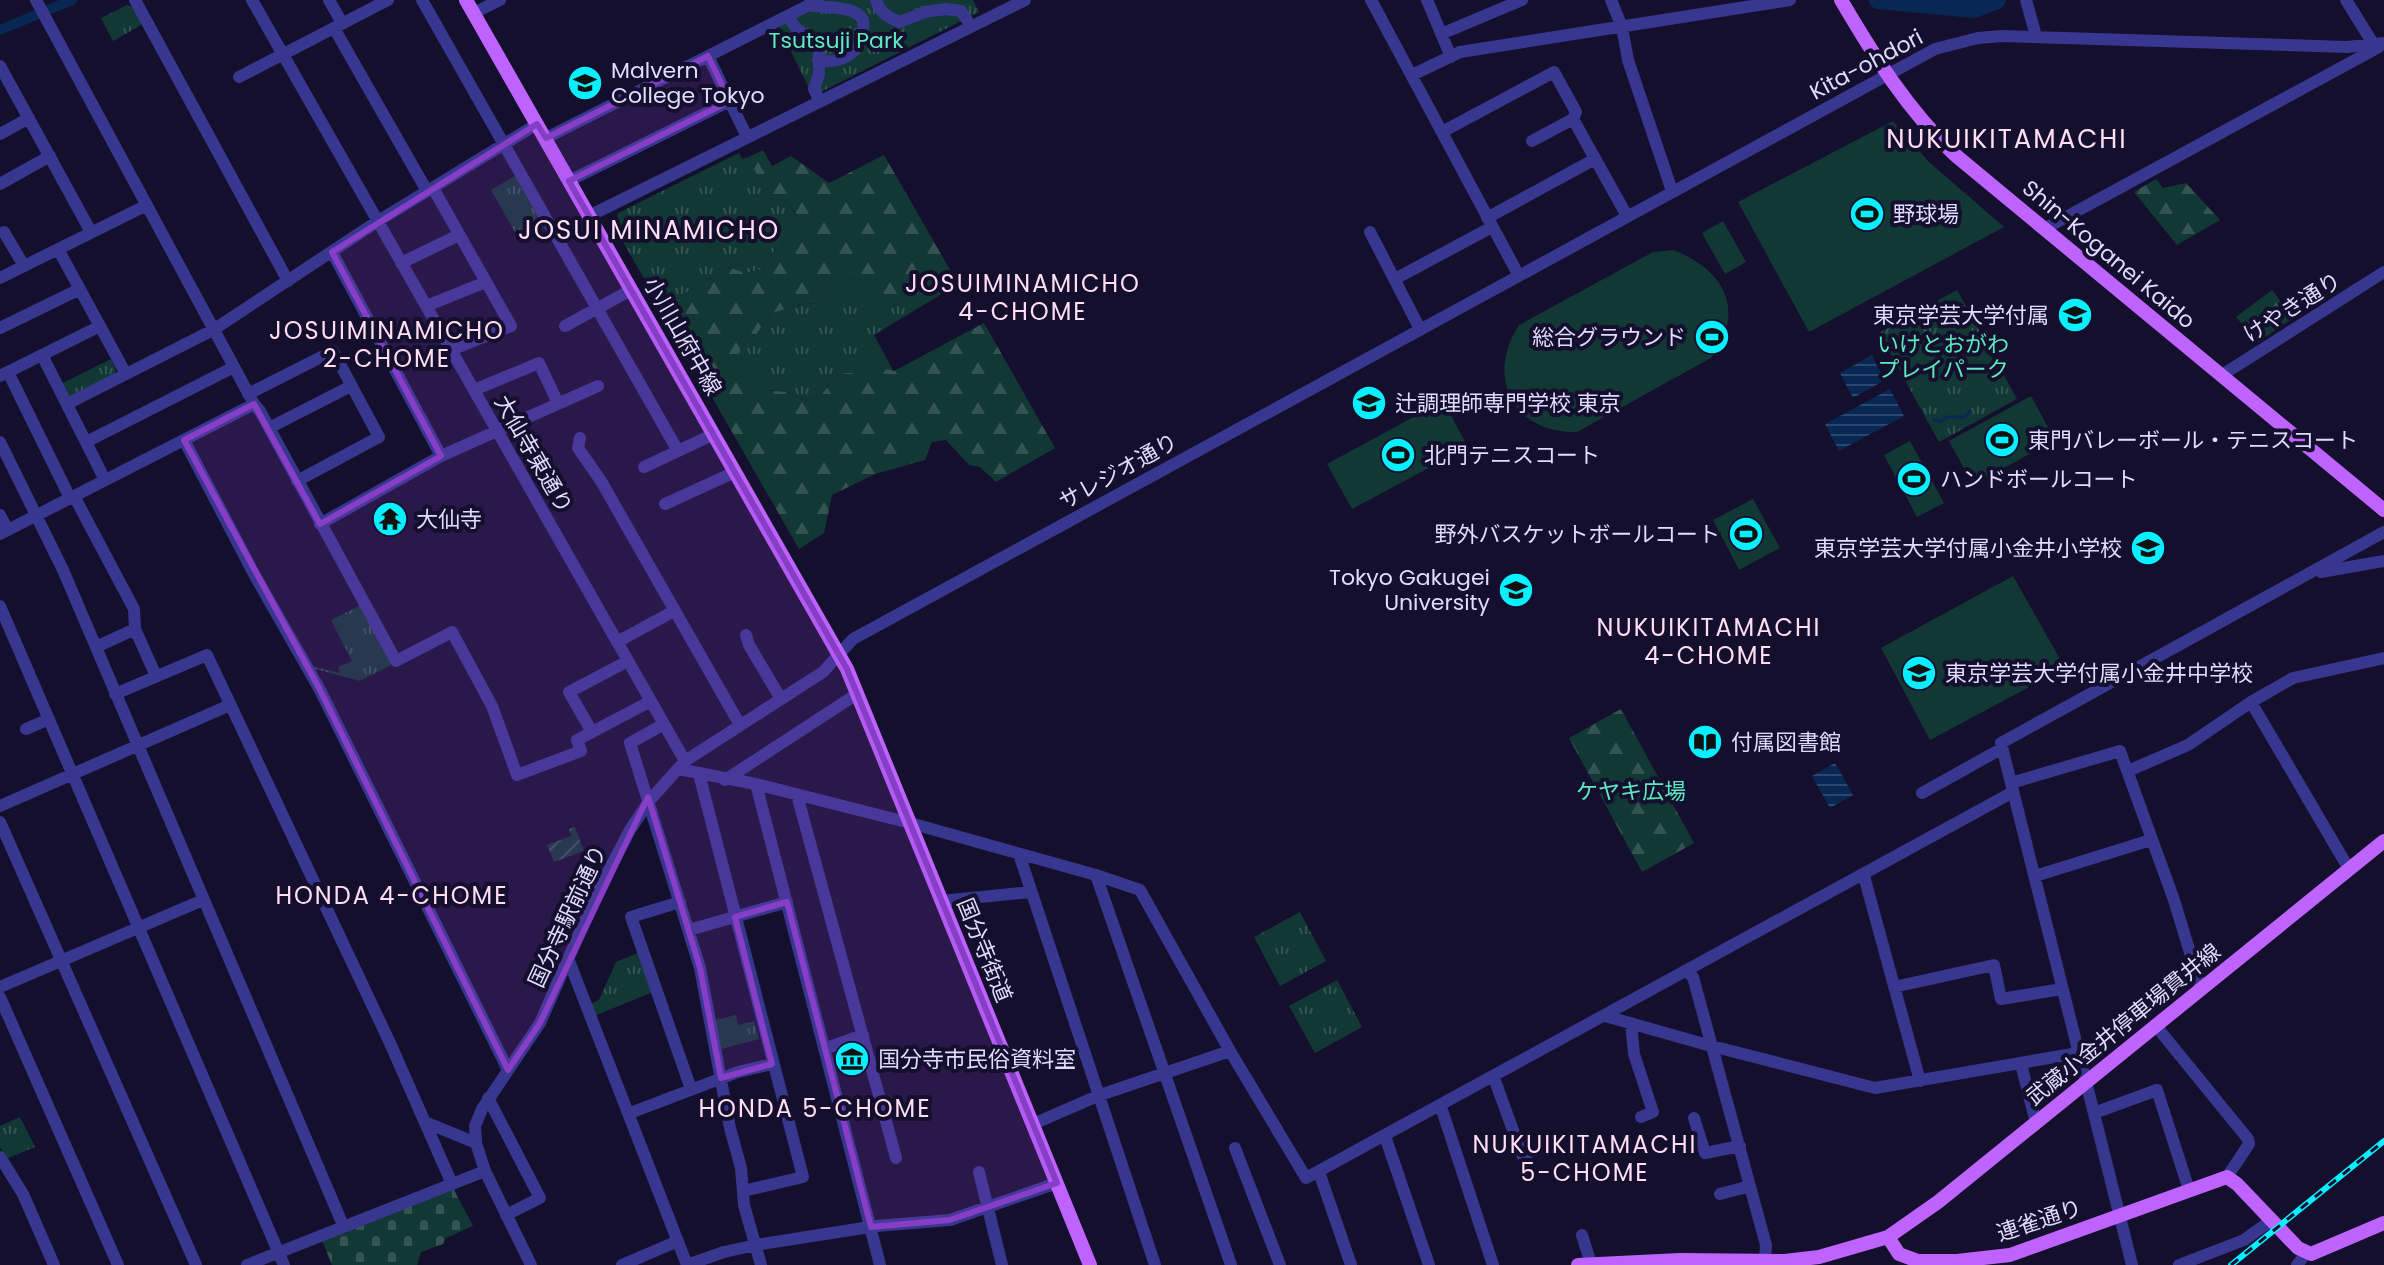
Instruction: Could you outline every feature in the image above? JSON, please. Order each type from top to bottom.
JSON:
[{"type":"main road","name":"Shin-Koganei Kaido","points":[[1841,0],[1886,75],[1932,133],[1954,154],[2384,510]]},
{"type":"main road","name":"小川山府中線","points":[[470,6],[839,653]]},
{"type":"main road","name":"国分寺街道","points":[[839,653],[1090,1265]]},
{"type":"main road","name":"武蔵小金井停車場貫井線","points":[[1888,1237],[1938,1202],[2384,841]]},
{"type":"main road","name":"連雀通り","points":[[1888,1237],[1899,1254],[1918,1261],[2012,1260],[2121,1215],[2227,1177]]},
{"type":"main road","points":[[2227,1177],[2298,1248],[2299,1262],[2384,1223]]},
{"type":"main road","points":[[1578,1265],[1680,1260],[1785,1263],[1847,1251],[1888,1237]]},
{"type":"street","name":"大仙寺東通り","points":[[252,0],[664,724],[682,765]]},
{"type":"street","points":[[329,0],[338,26],[511,326],[451,350]]},
{"type":"street","points":[[239,77],[388,0]]},
{"type":"street","points":[[422,0],[678,451]]},
{"type":"street","points":[[470,6],[500,0]]},
{"type":"street","points":[[784,0],[796,28],[819,46],[819,74],[814,89],[820,102]]},
{"type":"street","points":[[589,216],[1025,0]]},
{"type":"street","points":[[1371,0],[1518,274]]},
{"type":"street","points":[[1427,0],[1451,57]]},
{"type":"street","points":[[1441,34],[1522,0]]},
{"type":"street","points":[[1611,0],[1672,191]]},
{"type":"street","points":[[1412,75],[1460,52],[1622,27],[1713,6],[1790,0]]},
{"type":"street","points":[[2026,0],[2036,36]]},
{"type":"street","points":[[2044,229],[2381,44],[2346,0]]},
{"type":"street","points":[[130,1],[288,281]]},
{"type":"street","points":[[546,138],[814,3],[824,9],[847,9],[861,16],[864,28],[856,49],[839,61],[818,60]]},
{"type":"street","points":[[861,16],[877,3],[889,18],[900,22],[947,5],[961,11],[967,20]]},
{"type":"street","points":[[41,8],[213,330],[396,661],[452,632],[492,706],[517,775],[581,751],[577,740],[651,701]]},
{"type":"street","name":"Kita-ohdori","points":[[1420,329],[1915,57],[1957,42],[1990,37],[2036,36],[2347,47],[2381,44]]},
{"type":"street","points":[[708,56],[747,137]]},
{"type":"street","points":[[0,66],[91,232]]},
{"type":"street","points":[[1442,132],[1554,72],[1576,112],[1573,119],[1532,141]]},
{"type":"street","points":[[569,181],[730,101]]},
{"type":"street","points":[[0,134],[29,118]]},
{"type":"street","points":[[1573,119],[1627,216]]},
{"type":"street","points":[[67,404],[213,330],[378,221],[537,124]]},
{"type":"street","points":[[0,184],[50,156]]},
{"type":"street","points":[[1395,279],[1595,159]]},
{"type":"street","points":[[0,278],[147,205]]},
{"type":"street","points":[[4,232],[24,266]]},
{"type":"street","points":[[1370,232],[1420,329]]},
{"type":"street","points":[[401,263],[459,235]]},
{"type":"street","points":[[58,249],[126,374]]},
{"type":"street","points":[[332,252],[441,456]]},
{"type":"street","name":"けやき通り","points":[[2222,375],[2384,272]]},
{"type":"street","points":[[426,306],[486,282]]},
{"type":"street","points":[[0,328],[80,289]]},
{"type":"street","points":[[565,326],[631,290]]},
{"type":"street","points":[[100,326],[4,374],[134,609],[135,629],[156,676]]},
{"type":"street","name":"サレジオ通り","points":[[839,653],[853,639],[1420,329]]},
{"type":"street","points":[[0,515],[4,532],[184,440],[333,351],[379,437],[297,481]]},
{"type":"street","points":[[42,355],[105,480]]},
{"type":"street","points":[[474,390],[539,363],[558,403]]},
{"type":"street","points":[[86,442],[234,367]]},
{"type":"street","points":[[269,428],[351,386]]},
{"type":"street","points":[[320,524],[441,456],[598,386]]},
{"type":"street","points":[[644,467],[714,434]]},
{"type":"street","points":[[580,438],[578,448],[601,481],[740,725]]},
{"type":"street","points":[[184,440],[254,574],[320,690],[508,1070]]},
{"type":"street","points":[[0,442],[96,647],[343,1225]]},
{"type":"street","points":[[665,504],[735,472]]},
{"type":"street","points":[[2132,1265],[2001,743],[2384,532]]},
{"type":"street","points":[[2310,574],[2384,561]]},
{"type":"street","points":[[0,606],[3,623],[49,719],[284,1265]]},
{"type":"street","points":[[617,642],[674,611]]},
{"type":"street","points":[[96,647],[135,629]]},
{"type":"street","points":[[746,635],[781,699]]},
{"type":"street","name":"国分寺駅前通り","points":[[476,1143],[475,1126],[488,1098],[540,1023],[599,889],[649,801],[682,765],[823,672],[839,653]]},
{"type":"street","points":[[115,694],[207,655],[452,1184]]},
{"type":"street","points":[[2128,771],[2188,745],[2293,678],[2384,658]]},
{"type":"street","points":[[592,732],[569,692],[628,661]]},
{"type":"street","points":[[725,780],[857,694]]},
{"type":"street","points":[[2251,702],[2349,869]]},
{"type":"street","points":[[0,806],[230,705]]},
{"type":"street","points":[[26,729],[49,719]]},
{"type":"street","points":[[664,724],[630,743],[700,968],[744,1205],[761,1265]]},
{"type":"street","points":[[1922,793],[2001,749]]},
{"type":"street","points":[[682,765],[699,774],[756,784],[910,823],[1140,890],[1230,1051],[1306,1178],[1864,876],[2012,788],[2120,751],[2174,900],[2201,989]]},
{"type":"street","points":[[699,774],[803,1177],[743,1191]]},
{"type":"street","points":[[756,784],[880,1265]]},
{"type":"street","points":[[797,795],[896,1158]]},
{"type":"street","points":[[0,822],[196,1265]]},
{"type":"street","points":[[2035,876],[2151,840]]},
{"type":"street","points":[[1019,854],[1155,1265]]},
{"type":"street","points":[[1096,875],[1231,1265]]},
{"type":"street","points":[[1864,876],[1920,1081]]},
{"type":"street","points":[[941,901],[1030,892]]},
{"type":"street","points":[[0,987],[138,925],[203,900]]},
{"type":"street","points":[[680,902],[631,917],[691,1089]]},
{"type":"street","points":[[689,930],[787,902]]},
{"type":"street","points":[[569,961],[687,1265],[756,1245],[871,1227],[950,1220],[1057,1183]]},
{"type":"street","points":[[1894,987],[1994,965],[2001,999],[2062,989]]},
{"type":"street","points":[[1687,972],[1685,981],[1708,1046],[1746,1187],[1758,1247],[1765,1261]]},
{"type":"street","points":[[0,997],[118,1265]]},
{"type":"street","points":[[1605,1016],[1708,1046],[1875,1088],[2078,1053]]},
{"type":"street","points":[[1631,1023],[1634,1054],[1653,1112],[1641,1117]]},
{"type":"street","points":[[2156,1026],[2248,1139],[2245,1150],[2227,1177]]},
{"type":"street","points":[[824,1049],[863,1035]]},
{"type":"street","points":[[1033,1124],[1100,1095],[1230,1051]]},
{"type":"street","points":[[630,1113],[721,1078],[772,1064]]},
{"type":"street","points":[[2021,1064],[2036,1123]]},
{"type":"street","points":[[1494,1078],[1522,1155],[1546,1146]]},
{"type":"street","points":[[2094,1113],[2157,1090],[2189,1190]]},
{"type":"street","points":[[488,1098],[540,1198],[506,1215]]},
{"type":"street","points":[[1441,1107],[1493,1265]]},
{"type":"street","points":[[1694,1118],[1705,1153],[1736,1148]]},
{"type":"street","points":[[425,1122],[476,1143],[485,1171],[531,1265]]},
{"type":"street","points":[[1385,1136],[1429,1265]]},
{"type":"street","points":[[1235,1148],[1280,1265]]},
{"type":"street","points":[[0,1157],[23,1194],[54,1265]]},
{"type":"street","points":[[247,1265],[485,1171]]},
{"type":"street","points":[[979,1172],[1002,1265]]},
{"type":"street","points":[[1319,1172],[1351,1265]]},
{"type":"street","points":[[1720,1194],[1746,1187]]},
{"type":"street","points":[[2179,1265],[2209,1260],[2272,1220]]},
{"type":"street","points":[[1582,1235],[1591,1264]]},
{"type":"street","points":[[622,1265],[678,1241]]},
{"type":"highlighted area","points":[[708,56],[730,101],[569,181],[847,669],[1057,1183],[950,1220],[871,1227],[787,902],[735,917],[772,1064],[721,1078],[700,968],[648,797],[540,1023],[508,1070],[320,690],[184,440],[254,404],[320,524],[441,456],[332,252],[537,124],[546,138]]},
{"type":"green space","name":"Tsutsuji Park","points":[[827,0],[973,0],[979,12],[813,96],[778,25]]},
{"type":"green space","points":[[127,5],[133,7],[143,24],[113,41],[101,18]]},
{"type":"green space","name":"野球場","points":[[1893,121],[1929,162],[2004,227],[1809,332],[1738,202]]},
{"type":"green space","points":[[763,150],[772,166],[791,156],[829,183],[884,155],[952,273],[891,307],[863,292],[855,279],[847,278],[824,303],[801,304],[770,314],[756,335],[743,343],[739,354],[749,372],[765,390],[787,392],[805,401],[821,395],[839,374],[855,372],[865,364],[894,371],[984,323],[1055,448],[996,482],[980,467],[969,465],[946,440],[932,442],[925,460],[875,474],[832,495],[824,533],[799,549],[661,308],[729,267],[745,273],[763,269],[790,231],[797,215],[785,200],[767,198],[749,157]]},
{"type":"green space","points":[[739,153],[742,159],[749,157],[767,198],[785,200],[797,216],[794,225],[763,269],[745,273],[729,267],[661,308],[614,226],[618,213]]},
{"type":"green space","points":[[515,176],[544,227],[520,241],[491,190]]},
{"type":"green space","points":[[2156,179],[2163,188],[2186,183],[2220,220],[2177,245],[2134,192]]},
{"type":"green space","points":[[1723,221],[1746,262],[1725,274],[1702,233]]},
{"type":"green space","points":[[1673,250],[1706,268],[1725,294],[1727,324],[1722,341],[1711,358],[1577,432],[1555,430],[1536,423],[1522,413],[1511,399],[1505,364],[1509,345],[1519,325],[1653,252]]},
{"type":"green space","points":[[952,273],[955,279],[950,289],[874,335],[894,372],[865,364],[855,372],[839,374],[821,395],[805,401],[787,392],[765,390],[749,372],[739,354],[743,343],[756,335],[770,314],[801,304],[824,303],[847,278],[855,279],[891,307]]},
{"type":"green space","name":"いけとおがわ プレイパーク","points":[[1957,290],[2017,399],[1939,442],[1879,333]]},
{"type":"green space","points":[[2272,290],[2293,318],[2258,342],[2236,317]]},
{"type":"green space","points":[[111,359],[115,375],[71,398],[66,395],[61,384]]},
{"type":"green space","name":"東門バレーボール・テニスコート","points":[[2031,396],[2055,440],[1973,485],[1949,441]]},
{"type":"green space","name":"北門テニスコート","points":[[1443,401],[1468,447],[1352,509],[1327,464]]},
{"type":"green space","name":"ハンドボールコート","points":[[1910,441],[1944,503],[1917,517],[1884,455]]},
{"type":"green space","name":"野外バスケットボールコート","points":[[1753,499],[1780,548],[1739,570],[1713,520]]},
{"type":"green space","points":[[2013,576],[2065,668],[1930,740],[1881,648]]},
{"type":"green space","points":[[359,606],[393,664],[360,681],[312,668],[340,673],[338,667],[352,661],[331,620]]},
{"type":"green space","name":"ケヤキ広場","points":[[1621,709],[1694,843],[1642,872],[1569,738]]},
{"type":"green space","points":[[575,827],[584,851],[554,862],[547,845],[571,836],[569,829]]},
{"type":"green space","points":[[1300,912],[1326,961],[1280,986],[1254,937]]},
{"type":"green space","points":[[638,953],[653,992],[594,1016],[590,1004],[599,1000],[616,962]]},
{"type":"green space","points":[[1337,980],[1362,1027],[1315,1053],[1289,1006]]},
{"type":"green space","points":[[736,1015],[738,1025],[754,1021],[759,1039],[721,1049],[715,1020]]},
{"type":"green space","points":[[20,1117],[35,1147],[6,1159],[0,1147],[0,1126]]},
{"type":"green space","points":[[452,1186],[473,1226],[446,1238],[443,1244],[421,1252],[417,1265],[332,1265],[321,1238]]},
{"type":"water","points":[[1872,355],[1885,380],[1853,398],[1840,373]]},
{"type":"water","points":[[1890,389],[1904,416],[1839,451],[1825,424]]},
{"type":"water","points":[[1835,763],[1853,795],[1830,808],[1812,776]]},
{"type":"waterway","points":[[0,30],[72,0]]},
{"type":"waterway","points":[[1878,0],[1974,9],[1997,0]]},
{"type":"waterway","points":[[1934,420],[1965,417],[1970,411]]},
{"type":"railway","points":[[2231,1265],[2384,1141]]},
{"type":"place","name":"Malvern College Tokyo","points":[[585,83]]},
{"type":"place","name":"野球場","points":[[1867,214]]},
{"type":"place","name":"東京学芸大学付属","points":[[2075,315]]},
{"type":"place","name":"総合グラウンド","points":[[1712,337]]},
{"type":"place","name":"辻調理師専門学校 東京","points":[[1369,403]]},
{"type":"place","name":"東門バレーボール・テニスコート","points":[[2002,440]]},
{"type":"place","name":"北門テニスコート","points":[[1398,455]]},
{"type":"place","name":"ハンドボールコート","points":[[1914,479]]},
{"type":"place","name":"大仙寺","points":[[390,519]]},
{"type":"place","name":"野外バスケットボールコート","points":[[1746,534]]},
{"type":"place","name":"東京学芸大学付属小金井小学校","points":[[2148,548]]},
{"type":"place","name":"Tokyo Gakugei University","points":[[1516,590]]},
{"type":"place","name":"東京学芸大学付属小金井中学校","points":[[1919,673]]},
{"type":"place","name":"付属図書館","points":[[1705,742]]},
{"type":"place","name":"国分寺市民俗資料室","points":[[852,1059]]},
{"type":"district","name":"NUKUIKITAMACHI","points":[[2007,139]]},
{"type":"district","name":"JOSUI MINAMICHO","points":[[649,230]]},
{"type":"district","name":"JOSUIMINAMICHO 4-CHOME","points":[[1023,298]]},
{"type":"district","name":"JOSUIMINAMICHO 2-CHOME","points":[[387,345]]},
{"type":"district","name":"NUKUIKITAMACHI 4-CHOME","points":[[1709,642]]},
{"type":"district","name":"HONDA 4-CHOME","points":[[392,896]]},
{"type":"district","name":"HONDA 5-CHOME","points":[[815,1109]]},
{"type":"district","name":"NUKUIKITAMACHI 5-CHOME","points":[[1585,1159]]}]
